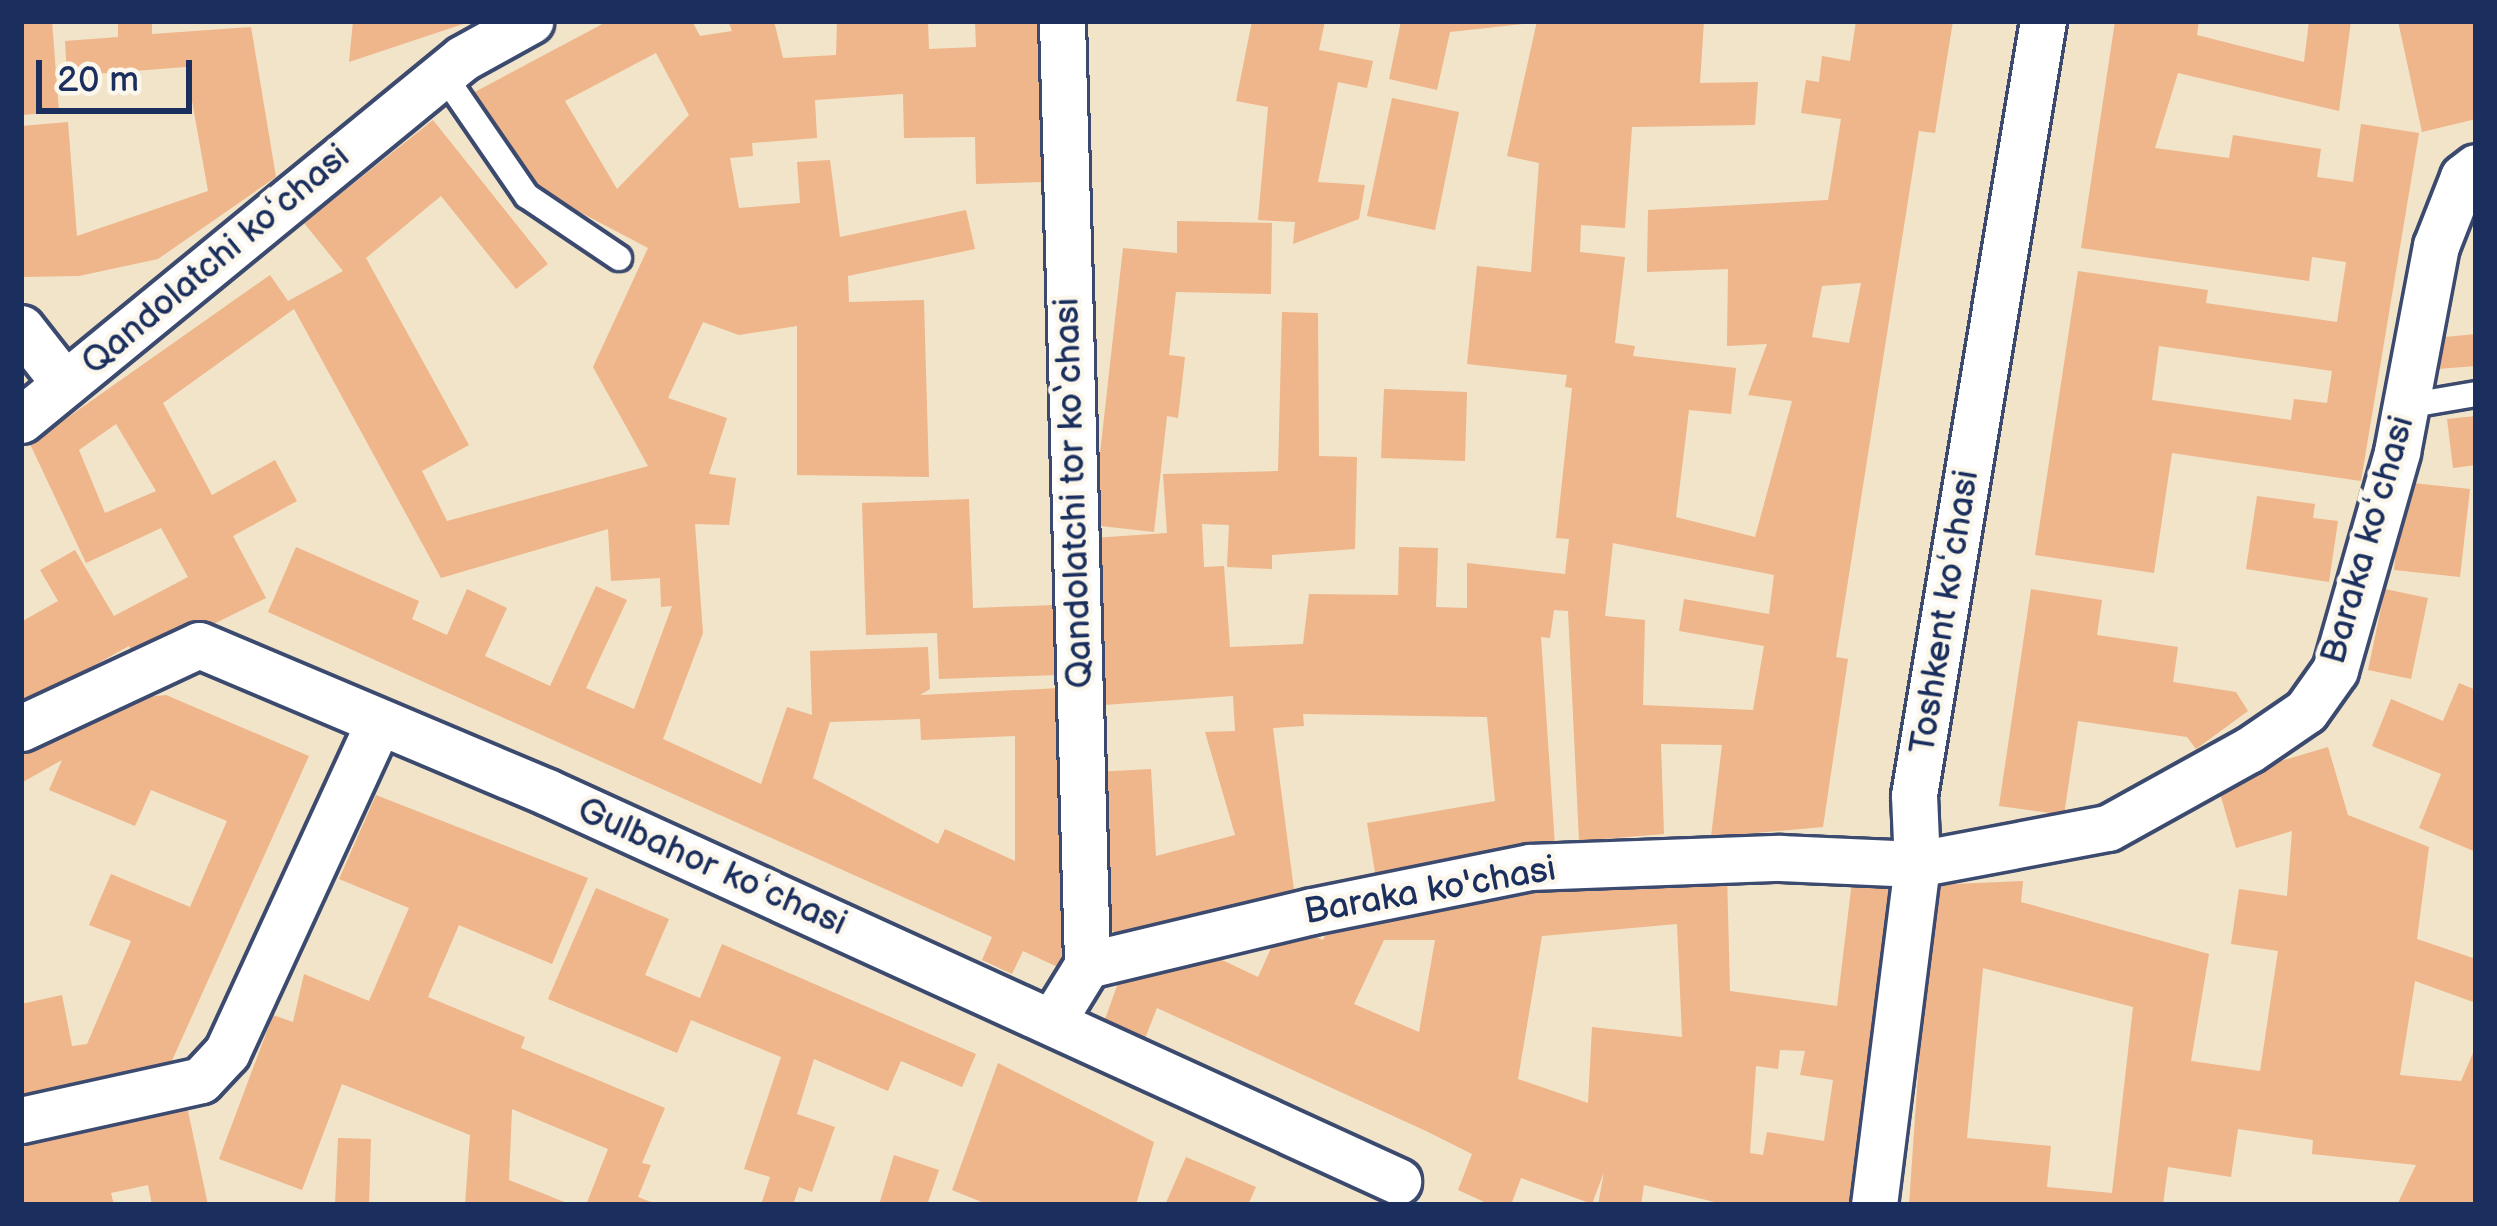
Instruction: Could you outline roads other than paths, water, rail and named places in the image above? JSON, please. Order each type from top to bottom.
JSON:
[{"type":"street","name":"Qandolatchi koʻchasi","points":[[21,420],[443,74],[530,21]]},
{"type":"street","name":"Qandolatchi tor ko‘chasi","points":[[1062,21],[1087,965]]},
{"type":"street","name":"Toshkent koʻchasi","points":[[1874,1205],[1917,865],[1914,796],[2042,21]]},
{"type":"street","name":"Baraka koʻchasi","points":[[1917,865],[2108,828],[2306,712],[2335,670],[2360,593],[2406,406],[2436,246],[2463,177],[2476,166]]},
{"type":"street","points":[[21,328],[65,385]]},
{"type":"street","name":"Gulbahor koʻchasi","points":[[21,728],[199,645],[1052,1022],[1398,1181]]},
{"type":"street","points":[[21,1120],[201,1080],[227,1052],[378,724]]},
{"type":"street","name":"Baraka ko'chasi","points":[[1087,965],[1531,867],[1780,858],[1917,865]]},
{"type":"street","points":[[1052,1022],[1087,965]]},
{"type":"lane","points":[[443,74],[527,196],[619,258]]},
{"type":"lane","points":[[2406,406],[2476,394]]}]
